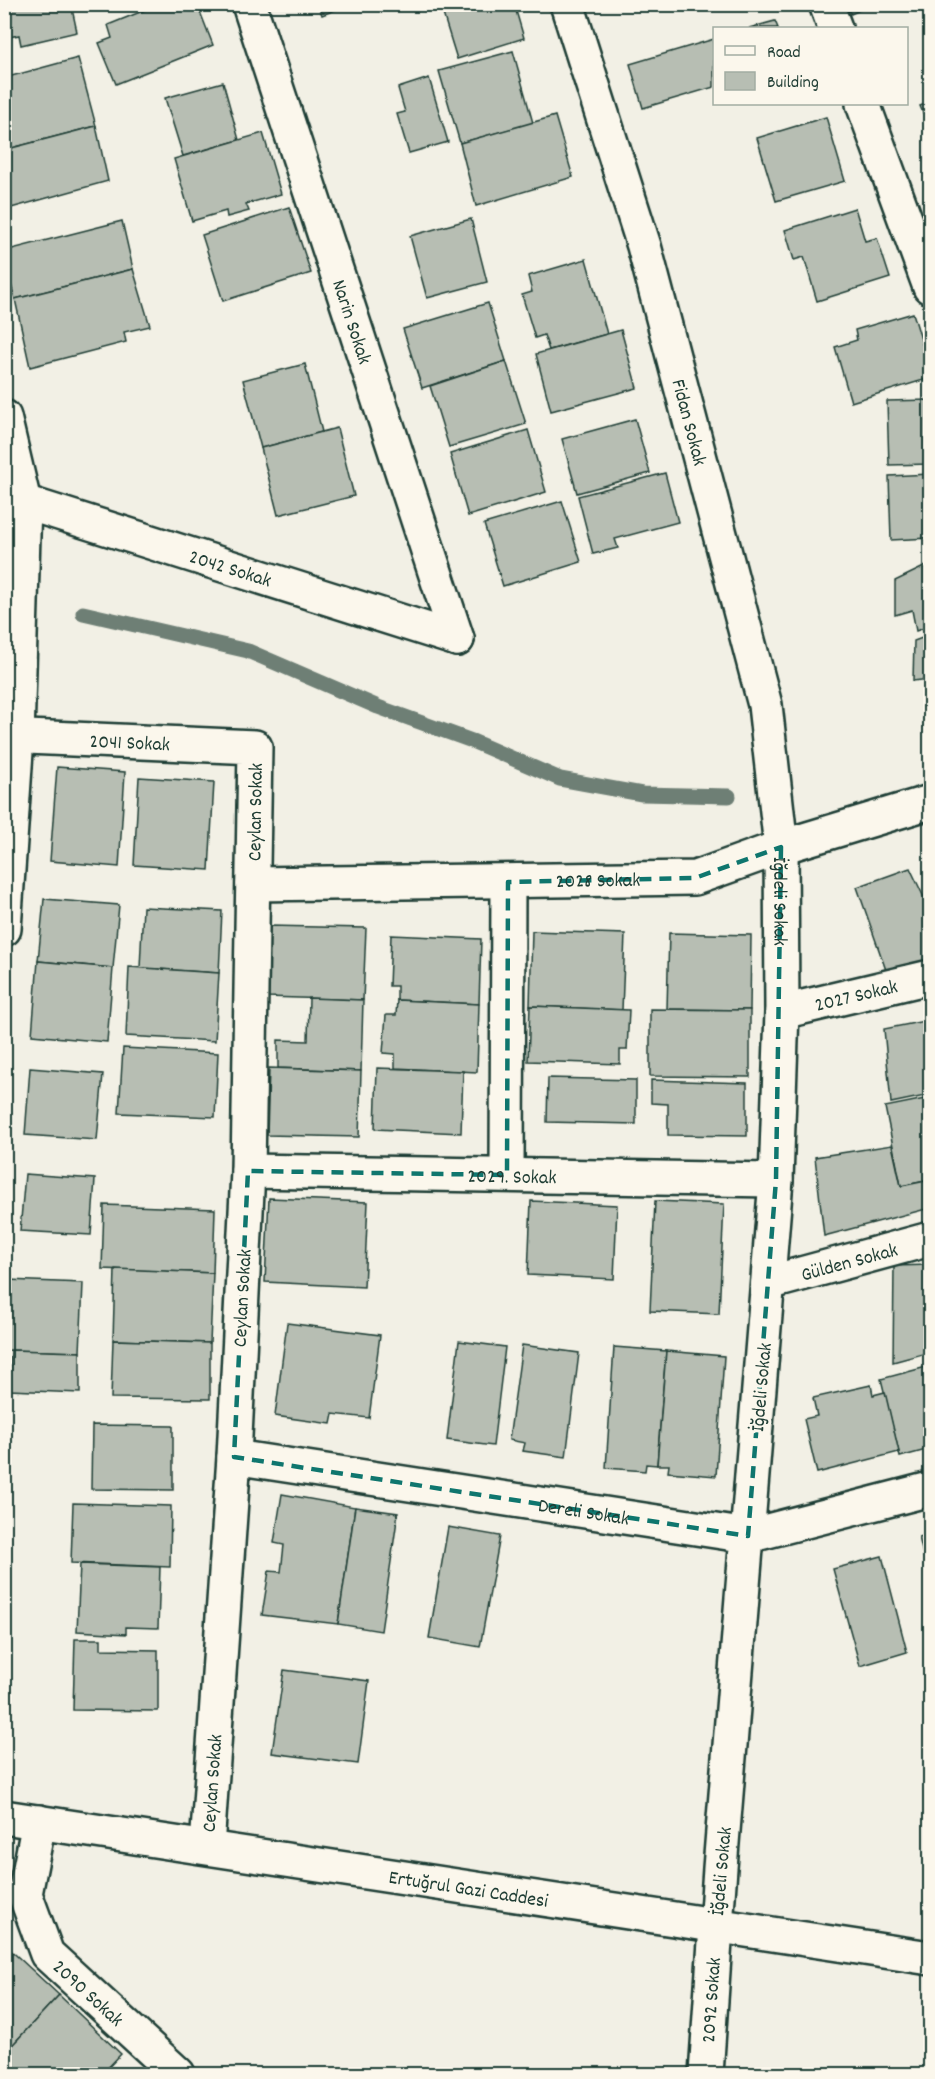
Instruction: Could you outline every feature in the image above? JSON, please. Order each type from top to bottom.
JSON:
[{"type":"street","name":"Narin Sokak","points":[[249,4],[457,639]]},
{"type":"street","name":"Fidan Sokak","points":[[567,4],[644,246],[765,705],[781,847]]},
{"type":"street","points":[[826,4],[835,27]]},
{"type":"street","points":[[863,105],[930,286]]},
{"type":"street","points":[[4,417],[14,500],[4,929]]},
{"type":"street","name":"2042 Sokak","points":[[14,500],[457,639]]},
{"type":"street","name":"2041 Sokak","points":[[10,736],[255,747]]},
{"type":"street","name":"Ceylan Sokak","points":[[207,1847],[234,1457],[248,1171],[255,747]]},
{"type":"street","name":"2028 Sokak","points":[[253,884],[696,879],[781,847],[930,802]]},
{"type":"street","name":"İğdeli Sokak","points":[[715,1926],[776,1180],[782,1012],[781,847]]},
{"type":"street","points":[[507,1175],[508,882]]},
{"type":"street","name":"2027 Sokak","points":[[782,1012],[930,977]]},
{"type":"street","name":"2029. Sokak","points":[[248,1171],[776,1180]]},
{"type":"street","name":"Gülden Sokak","points":[[768,1283],[930,1239]]},
{"type":"street","name":"Dereli Sokak","points":[[234,1457],[748,1536],[930,1489]]},
{"type":"street","name":"Ertuğrul Gazi Caddesi","points":[[4,1817],[930,1958]]},
{"type":"street","name":"2090 Sokak","points":[[39,1822],[25,1894],[47,1954],[178,2074]]},
{"type":"street","name":"2092 Sokak","points":[[706,2074],[715,1926]]},
{"type":"highlighted area","points":[[781,847],[776,1180],[748,1536],[234,1457],[248,1171],[507,1175],[508,882],[695,878]]},
{"type":"building","points":[[4,4],[71,4],[77,32],[21,45],[19,35],[4,38]]},
{"type":"building","points":[[160,4],[197,4],[213,45],[116,84],[99,43],[112,38],[108,25]]},
{"type":"building","points":[[318,4],[351,4],[322,15]]},
{"type":"building","points":[[440,4],[514,4],[524,38],[457,59]]},
{"type":"building","points":[[847,4],[873,4],[851,14]]},
{"type":"building","points":[[775,21],[778,27],[753,27]]},
{"type":"building","points":[[713,39],[713,87],[643,108],[630,64]]},
{"type":"building","points":[[513,51],[533,123],[460,143],[439,71]]},
{"type":"building","points":[[78,58],[96,126],[4,150],[4,78]]},
{"type":"building","points":[[429,78],[448,142],[409,153],[397,114],[405,112],[398,88]]},
{"type":"building","points":[[223,82],[239,140],[183,156],[165,98]]},
{"type":"building","points":[[930,102],[930,129],[920,106]]},
{"type":"building","points":[[555,116],[573,177],[476,206],[460,143]]},
{"type":"building","points":[[826,117],[845,181],[776,201],[757,138]]},
{"type":"building","points":[[96,126],[108,181],[4,210],[4,150]]},
{"type":"building","points":[[263,133],[281,194],[246,204],[249,211],[227,217],[226,211],[192,221],[174,159]]},
{"type":"building","points":[[289,207],[311,273],[223,301],[202,235]]},
{"type":"building","points":[[855,208],[865,241],[877,238],[890,278],[817,301],[804,257],[794,260],[785,230]]},
{"type":"building","points":[[471,219],[487,282],[427,298],[410,236]]},
{"type":"building","points":[[122,221],[133,269],[15,299],[4,251]]},
{"type":"building","points":[[586,259],[607,334],[549,350],[544,335],[535,338],[522,295],[532,292],[528,276]]},
{"type":"building","points":[[133,269],[150,326],[124,332],[126,342],[30,367],[15,299]]},
{"type":"building","points":[[488,303],[506,361],[422,388],[403,329]]},
{"type":"building","points":[[913,313],[930,369],[930,378],[851,402],[835,347],[857,340],[855,330]]},
{"type":"building","points":[[621,330],[637,388],[551,411],[536,354]]},
{"type":"building","points":[[506,361],[526,424],[449,447],[430,386]]},
{"type":"building","points":[[305,364],[322,432],[261,448],[243,380]]},
{"type":"building","points":[[930,400],[930,464],[889,465],[887,401]]},
{"type":"building","points":[[635,419],[650,473],[577,493],[562,439]]},
{"type":"building","points":[[337,428],[354,496],[278,515],[261,448]]},
{"type":"building","points":[[528,430],[546,492],[468,516],[450,454]]},
{"type":"building","points":[[665,473],[678,522],[615,539],[618,548],[593,554],[578,496]]},
{"type":"building","points":[[930,474],[930,538],[891,540],[889,476]]},
{"type":"building","points":[[562,501],[581,562],[503,586],[484,524]]},
{"type":"building","points":[[930,564],[930,626],[916,631],[912,610],[895,615],[895,581]]},
{"type":"building","points":[[930,635],[930,679],[913,681],[914,641]]},
{"type":"building","points":[[57,767],[125,772],[119,867],[50,861]]},
{"type":"building","points":[[139,777],[214,782],[209,870],[134,865]]},
{"type":"building","points":[[910,868],[930,910],[930,959],[887,973],[857,887]]},
{"type":"building","points":[[44,899],[119,905],[113,968],[38,961]]},
{"type":"building","points":[[143,907],[222,911],[219,973],[140,968]]},
{"type":"building","points":[[269,926],[366,928],[363,1000],[267,997]]},
{"type":"building","points":[[532,931],[625,934],[622,1010],[530,1006]]},
{"type":"building","points":[[669,933],[751,935],[750,1010],[667,1009]]},
{"type":"building","points":[[391,935],[481,939],[479,1004],[397,1000],[397,986],[389,986]]},
{"type":"building","points":[[38,961],[113,968],[107,1042],[32,1035]]},
{"type":"building","points":[[129,967],[219,973],[215,1041],[126,1036]]},
{"type":"building","points":[[309,998],[363,1000],[361,1071],[278,1068],[278,1040],[308,1041]]},
{"type":"building","points":[[397,1000],[479,1004],[477,1072],[395,1068],[395,1054],[383,1053],[386,1015],[396,1015]]},
{"type":"building","points":[[530,1006],[629,1010],[627,1050],[620,1050],[620,1064],[528,1061]]},
{"type":"building","points":[[650,1009],[750,1010],[750,1077],[650,1076]]},
{"type":"building","points":[[930,1020],[930,1095],[891,1103],[884,1029]]},
{"type":"building","points":[[123,1048],[218,1053],[215,1117],[119,1113]]},
{"type":"building","points":[[30,1068],[103,1074],[97,1140],[25,1135]]},
{"type":"building","points":[[269,1068],[361,1071],[359,1137],[267,1135]]},
{"type":"building","points":[[377,1068],[463,1071],[461,1133],[375,1129]]},
{"type":"building","points":[[548,1078],[636,1080],[636,1124],[547,1122]]},
{"type":"building","points":[[651,1080],[747,1083],[747,1136],[668,1135],[668,1104],[651,1103]]},
{"type":"building","points":[[930,1098],[930,1205],[926,1181],[901,1186],[885,1107]]},
{"type":"building","points":[[892,1145],[901,1186],[926,1181],[930,1208],[824,1236],[815,1157]]},
{"type":"building","points":[[25,1174],[95,1179],[91,1235],[20,1231]]},
{"type":"building","points":[[269,1198],[368,1202],[364,1287],[265,1282]]},
{"type":"building","points":[[531,1201],[617,1205],[614,1279],[528,1275]]},
{"type":"building","points":[[655,1201],[724,1204],[719,1314],[650,1311]]},
{"type":"building","points":[[104,1205],[215,1209],[213,1273],[102,1269]]},
{"type":"building","points":[[930,1265],[930,1352],[893,1362],[894,1266]]},
{"type":"building","points":[[115,1269],[213,1273],[210,1343],[113,1340]]},
{"type":"building","points":[[7,1280],[83,1283],[80,1352],[4,1350]]},
{"type":"building","points":[[287,1323],[380,1335],[369,1418],[333,1414],[331,1424],[275,1416]]},
{"type":"building","points":[[113,1340],[210,1343],[210,1399],[111,1398]]},
{"type":"building","points":[[459,1341],[505,1347],[493,1446],[447,1440]]},
{"type":"building","points":[[522,1345],[579,1353],[566,1457],[523,1451],[525,1443],[509,1440]]},
{"type":"building","points":[[614,1347],[666,1351],[657,1465],[646,1464],[645,1471],[606,1468]]},
{"type":"building","points":[[11,1350],[80,1352],[80,1393],[9,1390]]},
{"type":"building","points":[[666,1351],[724,1356],[716,1476],[668,1472],[669,1465],[657,1465]]},
{"type":"building","points":[[930,1366],[930,1449],[900,1457],[881,1379]]},
{"type":"building","points":[[871,1385],[873,1395],[885,1392],[899,1452],[817,1473],[804,1419],[817,1416],[813,1398]]},
{"type":"building","points":[[92,1425],[173,1426],[173,1490],[91,1489]]},
{"type":"building","points":[[282,1494],[355,1507],[338,1624],[262,1615],[269,1571],[281,1572],[284,1545],[274,1543]]},
{"type":"building","points":[[73,1503],[171,1506],[170,1567],[71,1563]]},
{"type":"building","points":[[355,1507],[398,1513],[381,1631],[338,1624]]},
{"type":"building","points":[[448,1527],[500,1536],[480,1647],[429,1638]]},
{"type":"building","points":[[930,1534],[930,1585],[919,1537]]},
{"type":"building","points":[[882,1556],[907,1652],[860,1666],[833,1569]]},
{"type":"building","points":[[80,1564],[160,1567],[158,1628],[126,1627],[126,1634],[77,1631]]},
{"type":"building","points":[[75,1639],[101,1639],[101,1649],[158,1650],[158,1711],[73,1710]]},
{"type":"building","points":[[284,1670],[369,1681],[358,1764],[272,1753]]},
{"type":"building","points":[[4,1944],[59,1995],[4,2054]]},
{"type":"building","points":[[59,1995],[121,2054],[102,2074],[15,2074],[4,2064],[4,2054]]},
{"type":"waterway","points":[[83,613],[248,651],[378,707],[472,741],[560,779],[642,794],[729,796]]}]
